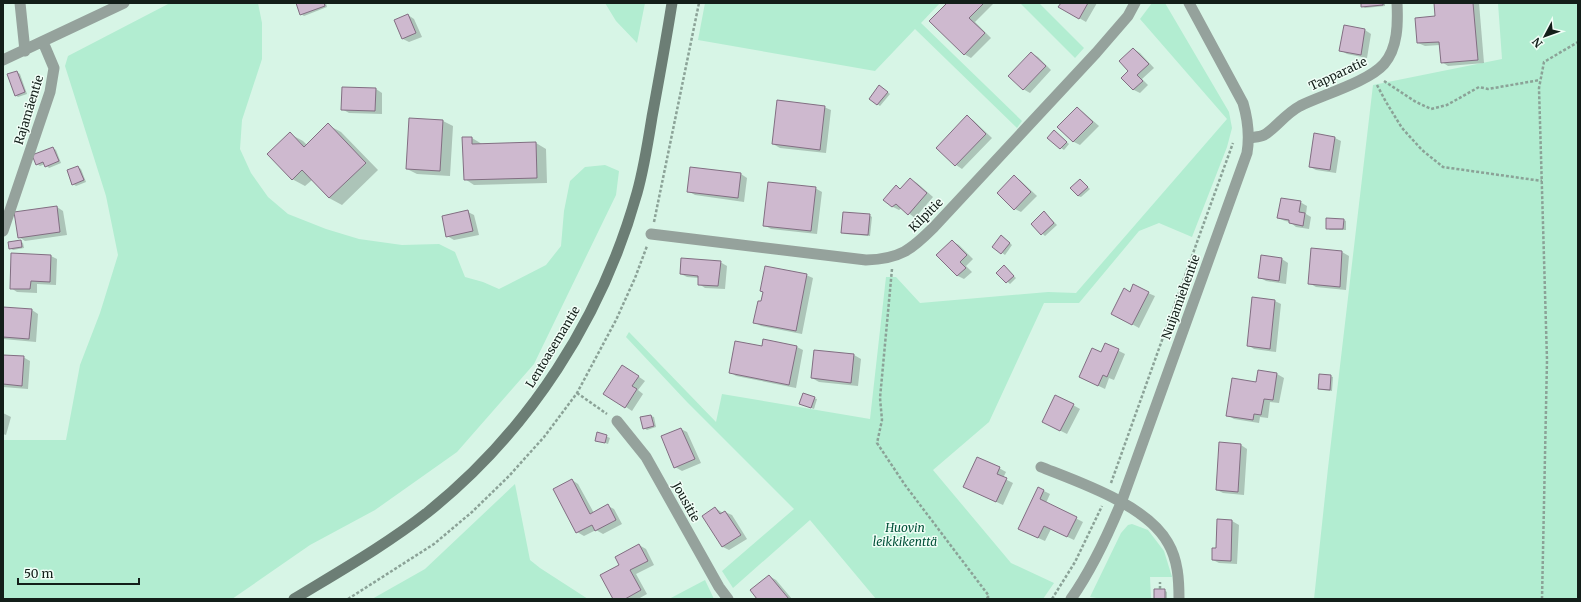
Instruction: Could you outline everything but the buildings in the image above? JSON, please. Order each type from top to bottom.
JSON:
[{"type":"main road","name":"Lentoasemantie","points":[[294,599],[375,550],[422,516],[454,490],[481,465],[510,432],[555,372],[586,320],[605,281],[630,216],[644,160],[672,3]]},
{"type":"street","points":[[20,3],[25,51]]},
{"type":"street","points":[[3,60],[25,51],[124,3]]},
{"type":"street","name":"Kilpitie","points":[[651,234],[866,260],[893,257],[907,251],[922,239],[1096,53],[1128,16],[1136,3]]},
{"type":"street","name":"Nuijamiehentie","points":[[1071,599],[1105,543],[1122,503],[1247,153],[1249,138],[1248,120],[1243,103],[1189,3]]},
{"type":"street","name":"Tapparatie","points":[[1249,138],[1263,136],[1299,107],[1358,81],[1385,63],[1394,44],[1398,19],[1397,3]]},
{"type":"street","name":"Rajamäentie","points":[[3,231],[50,92],[54,68],[44,42]]},
{"type":"street","name":"Jousitie","points":[[617,421],[646,457],[719,587],[728,599]]},
{"type":"street","points":[[1041,467],[1107,494],[1141,515],[1154,526],[1168,542],[1178,576],[1179,599]]},
{"type":"path","points":[[1542,599],[1547,360],[1539,88],[1544,62],[1578,42]]},
{"type":"path","points":[[1372,73],[1416,102],[1431,109],[1447,105],[1479,87],[1488,88],[1540,80]]},
{"type":"path","points":[[1372,73],[1386,102],[1402,128],[1422,150],[1443,167],[1542,181]]},
{"type":"path","points":[[1052,599],[1076,562],[1117,469],[1234,140]]},
{"type":"path","points":[[893,257],[880,398],[882,420],[877,443],[904,485],[989,596],[986,599]]},
{"type":"path","points":[[577,393],[617,421]]},
{"type":"path","points":[[1160,582],[1160,589]]},
{"type":"green space","points":[[170,3],[258,3],[262,23],[262,59],[242,120],[240,149],[251,173],[268,197],[288,214],[326,229],[359,239],[402,245],[439,244],[455,252],[465,277],[483,282],[499,289],[546,265],[561,246],[564,211],[570,181],[585,167],[605,165],[619,171],[616,195],[534,364],[457,452],[375,510],[310,545],[232,599],[3,599],[3,440],[66,440],[80,365],[100,313],[118,255],[106,196],[65,66],[68,56]]},
{"type":"green space","points":[[605,3],[645,3],[637,43],[616,21]]},
{"type":"green space","points":[[705,3],[940,3],[921,23],[1022,121],[1017,128],[915,29],[875,71],[698,40]]},
{"type":"green space","points":[[1020,3],[1039,3],[1084,48],[1075,58]]},
{"type":"green space","name":"Huovin leikkikenttä","points":[[1152,3],[1165,3],[1229,112],[1232,128],[1227,147],[1192,237],[1159,223],[1139,231],[1079,303],[1044,303],[989,422],[933,470],[1011,563],[1054,583],[1043,599],[876,599],[810,520],[733,588],[722,571],[794,509],[687,402],[626,337],[629,332],[716,422],[722,394],[870,419],[886,277],[896,277],[920,303],[1048,292],[1076,293],[1227,119],[1140,19]]},
{"type":"green space","points":[[1498,3],[1578,3],[1578,599],[1314,599],[1373,85],[1502,59]]},
{"type":"green space","points":[[515,484],[530,560],[588,599],[372,599],[425,569]]},
{"type":"green space","points":[[1132,524],[1148,530],[1164,551],[1172,577],[1150,577],[1151,599],[1103,599],[1090,597],[1121,533],[1128,525]]},
{"type":"green space","points":[[705,580],[714,599],[669,599]]}]
